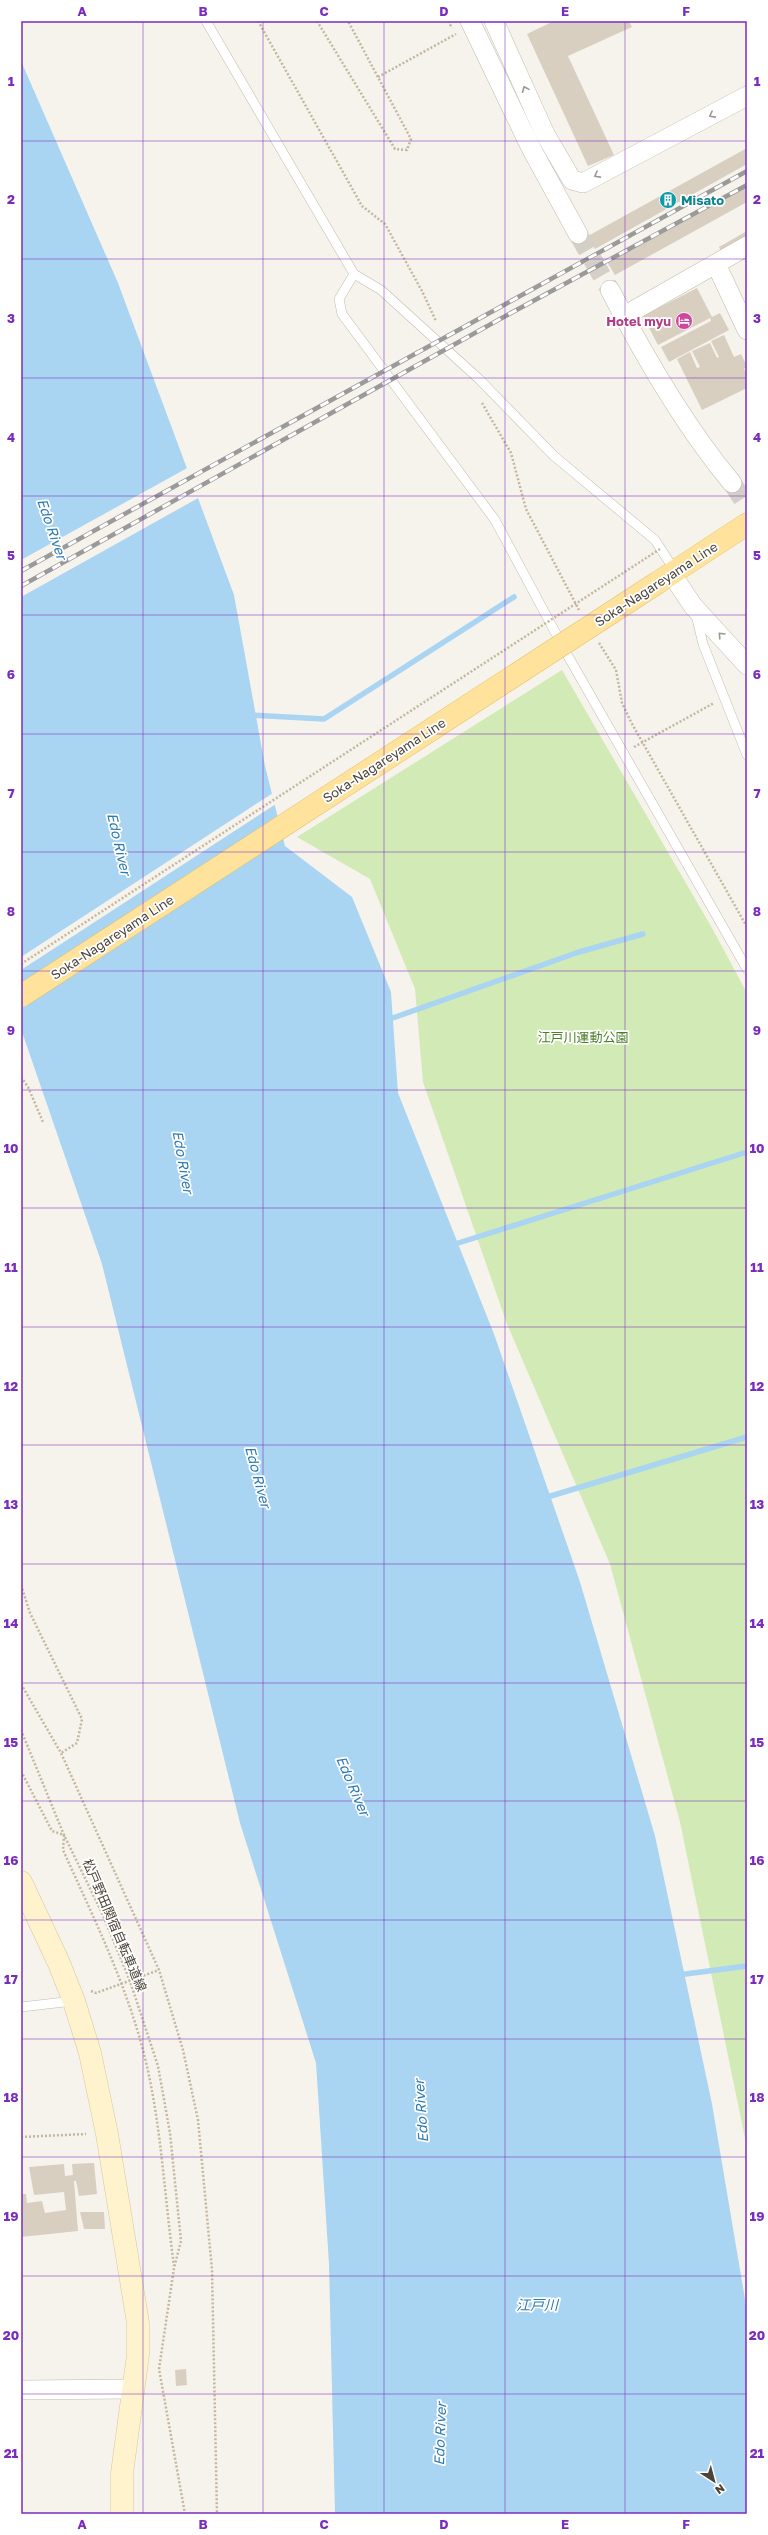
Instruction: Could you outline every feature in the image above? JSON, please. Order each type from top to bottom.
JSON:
[{"type":"main road","name":"Soka-Nagareyama Line","points":[[21,996],[747,524]]},
{"type":"street","points":[[470,21],[531,148],[578,234]]},
{"type":"street","points":[[494,21],[545,134],[572,180],[583,183],[747,96]]},
{"type":"street","points":[[624,316],[747,246]]},
{"type":"street","points":[[716,264],[747,330]]},
{"type":"street","points":[[610,290],[624,316],[712,459],[732,483]]},
{"type":"street","points":[[668,576],[693,606],[747,664]]},
{"type":"street","points":[[21,1882],[58,1961],[80,1996],[107,2134],[138,2323],[138,2355],[132,2388],[122,2473],[122,2514]]},
{"type":"street","points":[[21,2390],[132,2388]]},
{"type":"lane","points":[[206,21],[354,274],[381,290],[479,379],[554,456],[627,515],[654,540],[660,549],[668,576]]},
{"type":"lane","points":[[354,274],[339,299],[342,314],[495,520],[568,656],[747,969]]},
{"type":"lane","points":[[693,606],[703,644],[747,755]]},
{"type":"lane","points":[[21,2007],[80,1996]]},
{"type":"path","points":[[258,21],[362,206],[385,224],[422,291],[437,324]]},
{"type":"path","points":[[316,21],[395,149],[407,150],[411,139],[348,21]]},
{"type":"path","points":[[378,77],[456,34]]},
{"type":"path","points":[[21,964],[660,549]]},
{"type":"path","points":[[642,743],[704,708]]},
{"type":"path","points":[[21,1077],[28,1087],[43,1122]]},
{"type":"path","points":[[21,1585],[30,1613],[82,1719],[77,1743],[61,1753]]},
{"type":"path","points":[[21,1684],[61,1753],[159,1970],[183,2050],[198,2120],[212,2270],[217,2514]]},
{"type":"path","name":"松戸野田関宿自転車道線","points":[[21,1730],[64,1835],[102,1914],[130,1981],[158,2066],[170,2133],[181,2241],[174,2268],[159,2369],[184,2514]]},
{"type":"path","points":[[21,1771],[52,1831],[64,1835],[63,1850],[121,1984],[149,2077],[161,2142],[174,2268]]},
{"type":"path","points":[[80,1996],[96,1993],[159,1970]]},
{"type":"path","points":[[21,2137],[107,2134]]},
{"type":"green space","name":"江戸川運動公園","points":[[562,670],[712,928],[747,993],[747,2148],[680,1822],[610,1564],[507,1324],[423,1082],[415,989],[370,879],[297,837]]},
{"type":"water","name":"江戸川","points":[[21,61],[118,283],[234,595],[265,766],[285,846],[352,897],[391,992],[398,1093],[494,1334],[580,1582],[655,1836],[712,2104],[747,2311],[747,2514],[335,2514],[329,2264],[316,2063],[240,1823],[102,1264],[21,1029]]},
{"type":"pier","points":[[189,467],[200,497],[21,597],[21,560]]},
{"type":"pier","points":[[273,793],[276,804],[21,970],[21,957]]},
{"type":"building","points":[[554,21],[629,21],[632,27],[568,56],[614,155],[588,166],[527,34]]},
{"type":"building","name":"Misato","points":[[747,148],[747,164],[595,249],[588,236]]},
{"type":"building","name":"Misato","points":[[747,184],[747,202],[615,275],[607,262]]},
{"type":"building","points":[[747,231],[747,236],[721,251],[719,247]]},
{"type":"building","points":[[697,288],[712,317],[720,313],[729,330],[669,362],[661,347],[711,321],[710,318],[658,345],[643,316]]},
{"type":"building","points":[[724,335],[734,357],[741,354],[747,366],[744,369],[747,374],[747,388],[702,410],[677,359],[690,352],[697,368],[700,367],[692,351],[710,343],[717,358],[719,357],[711,341]]},
{"type":"building","points":[[94,2163],[97,2194],[79,2196],[76,2181],[74,2181],[78,2231],[21,2237],[21,2194],[26,2194],[27,2203],[42,2201],[45,2213],[66,2210],[64,2192],[34,2195],[29,2167],[64,2164],[65,2176],[73,2175],[72,2164]]},
{"type":"building","points":[[80,2212],[104,2212],[105,2229],[84,2229]]},
{"type":"building","points":[[186,2369],[187,2385],[176,2386],[175,2370]]},
{"type":"waterway","points":[[248,715],[324,719],[514,597]]},
{"type":"waterway","points":[[387,1020],[579,952],[643,934]]},
{"type":"waterway","points":[[452,1245],[747,1152]]},
{"type":"waterway","points":[[544,1498],[747,1437]]},
{"type":"waterway","points":[[678,1975],[747,1966]]},
{"type":"tunnel","points":[[578,234],[610,290]]},
{"type":"tunnel","points":[[732,483],[747,506]]},
{"type":"railway","points":[[21,571],[747,171]]},
{"type":"railway","points":[[21,586],[500,319],[747,185]]},
{"type":"place","name":"Misato","points":[[668,200]]},
{"type":"place","name":"Hotel myu","points":[[684,321]]},
{"type":"water label","name":"Edo River","points":[[52,529]]},
{"type":"water label","name":"Edo River","points":[[119,844]]},
{"type":"water label","name":"Edo River","points":[[183,1162]]},
{"type":"water label","name":"Edo River","points":[[258,1477]]},
{"type":"water label","name":"Edo River","points":[[353,1786]]},
{"type":"water label","name":"Edo River","points":[[421,2111]]},
{"type":"water label","name":"Edo River","points":[[440,2434]]}]
